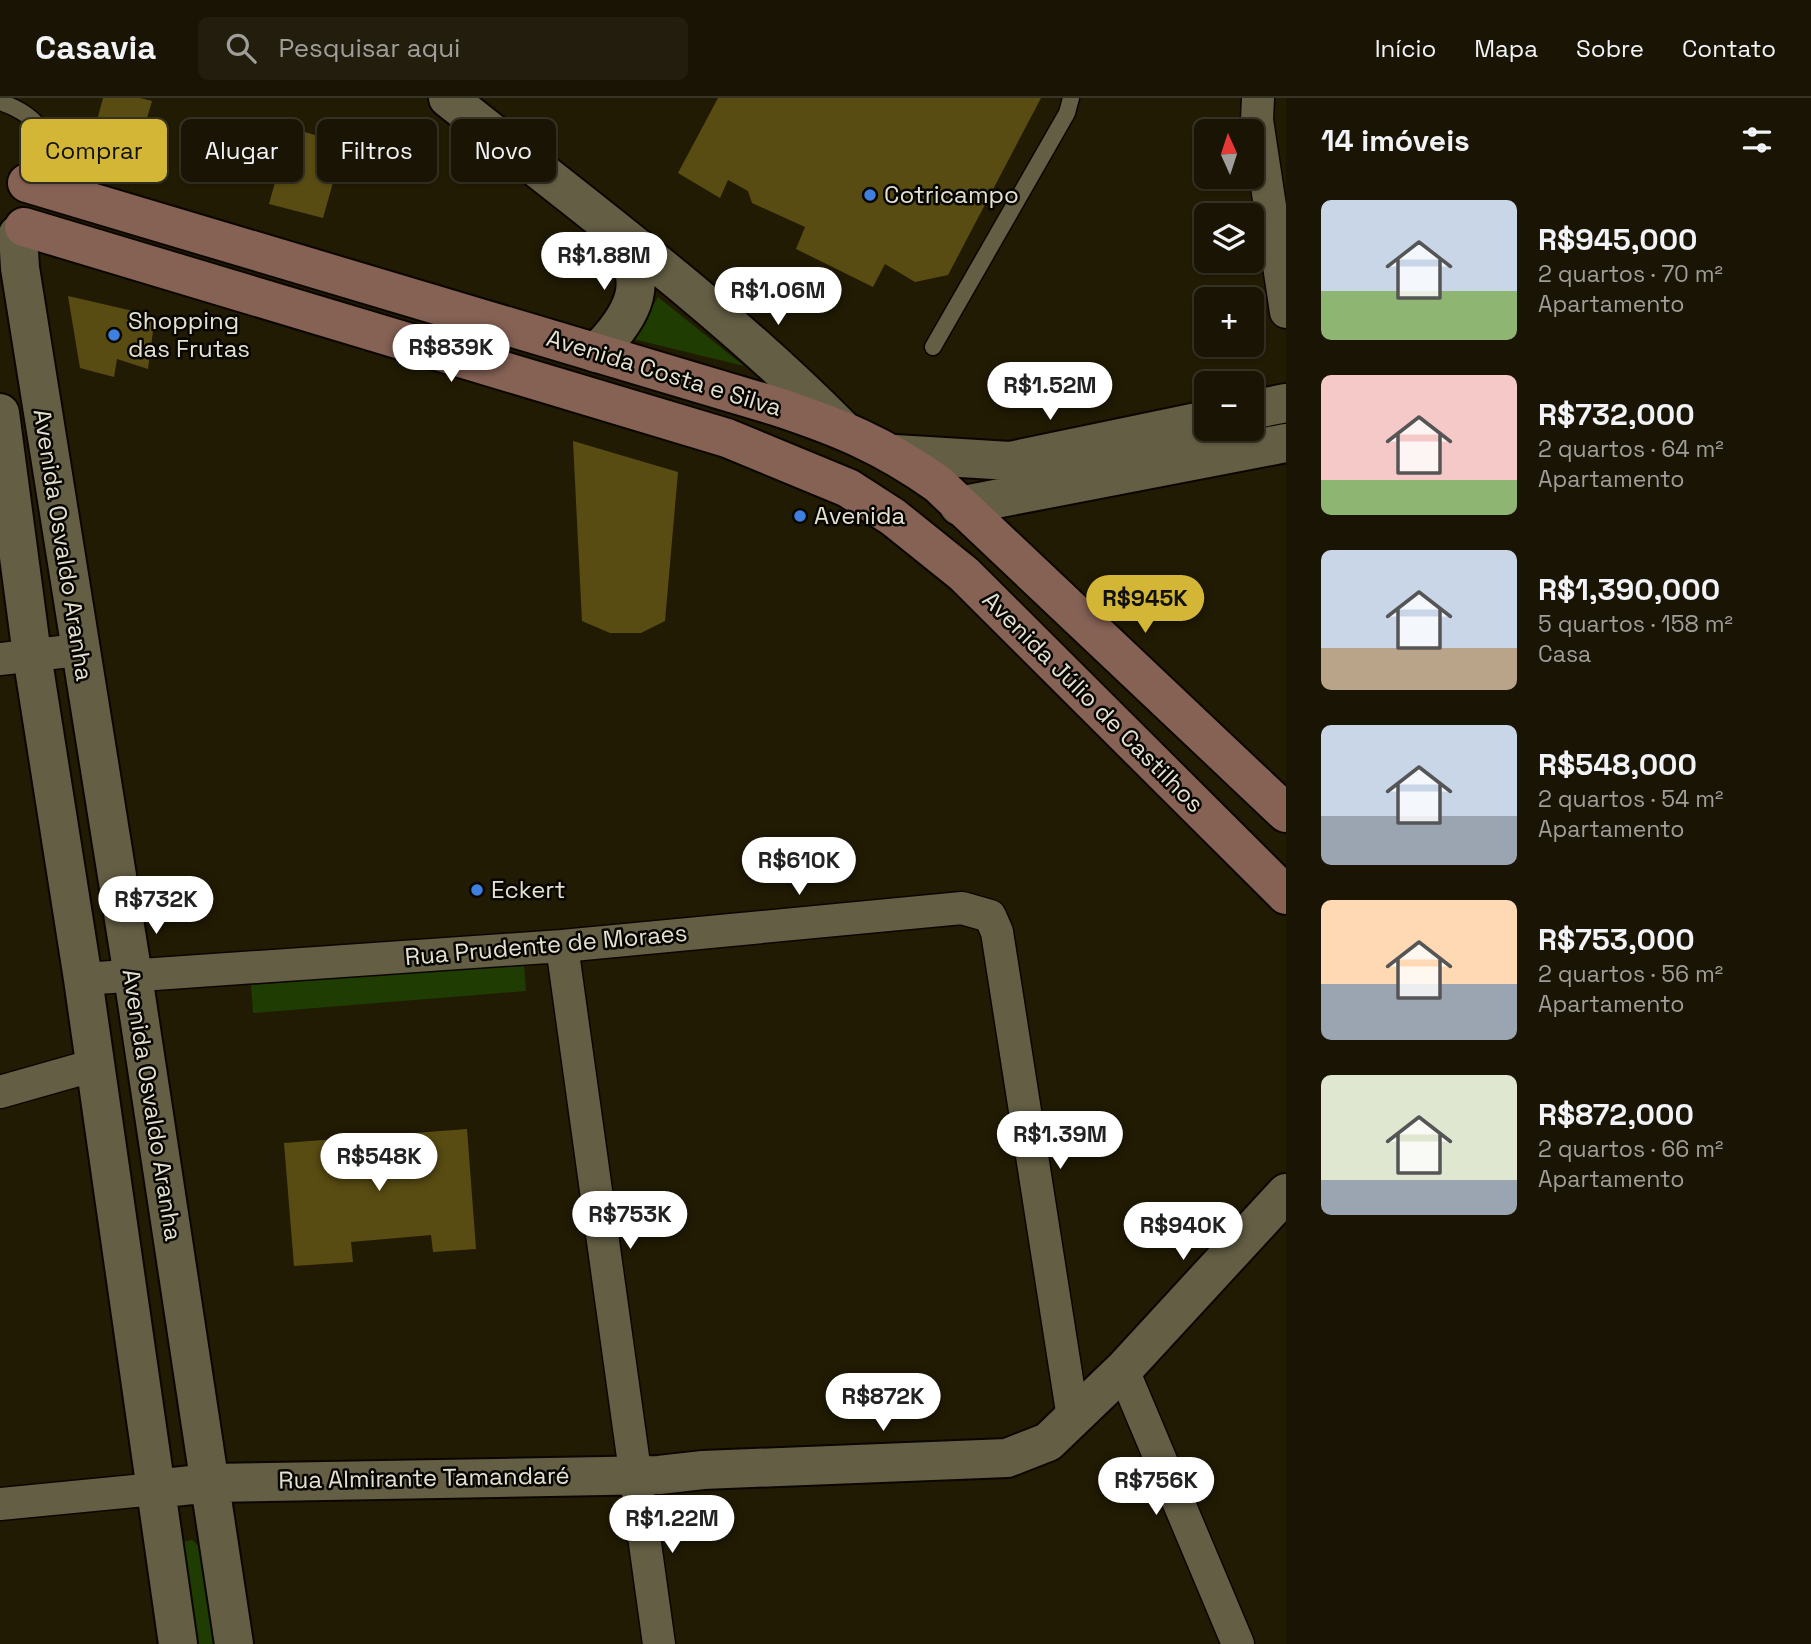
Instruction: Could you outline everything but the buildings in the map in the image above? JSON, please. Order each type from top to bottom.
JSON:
[{"type":"main road","points":[[14,233],[33,201],[28,182]]},
{"type":"main road","name":"Avenida Costa e Silva","points":[[31,182],[841,428],[895,454],[938,484],[959,506]]},
{"type":"main road","name":"Avenida Costa e Silva","points":[[14,233],[727,438],[848,488],[892,517]]},
{"type":"main road","points":[[892,517],[959,506]]},
{"type":"main road","name":"Avenida Júlio de Castilhos","points":[[959,506],[1127,659],[1286,813]]},
{"type":"main road","name":"Avenida Júlio de Castilhos","points":[[892,517],[964,574],[1286,895]]},
{"type":"street","points":[[448,98],[611,229],[671,273],[784,371],[841,428]]},
{"type":"street","points":[[1258,98],[1257,120],[1286,312]]},
{"type":"street","points":[[596,353],[611,338],[630,309],[635,288],[636,269],[631,253],[611,229]]},
{"type":"street","name":"Avenida Osvaldo Aranha","points":[[14,233],[78,650],[133,975],[234,1644]]},
{"type":"street","points":[[1264,408],[1286,403]]},
{"type":"street","name":"Avenida Osvaldo Aranha","points":[[0,413],[16,657],[83,979],[178,1644]]},
{"type":"street","points":[[959,506],[1013,478],[1194,424]]},
{"type":"street","points":[[895,454],[1013,478],[1286,443]]},
{"type":"street","points":[[16,657],[78,650]]},
{"type":"street","name":"Rua Prudente de Moraes","points":[[83,979],[562,946],[962,908],[978,910],[990,916],[997,932],[1073,1418]]},
{"type":"street","points":[[562,946],[633,1473],[659,1644]]},
{"type":"street","points":[[0,1093],[95,1065]]},
{"type":"street","name":"Rua Almirante Tamandaré","points":[[0,1504],[210,1483],[633,1473],[659,1475],[703,1470],[1007,1458],[1048,1441],[1073,1418],[1123,1370],[1286,1193]]},
{"type":"street","points":[[1123,1370],[1238,1644]]},
{"type":"lane","points":[[933,347],[1068,113],[1072,98]]},
{"type":"lane","points":[[0,102],[20,109],[33,119]]},
{"type":"green space","points":[[658,297],[744,366],[633,339]]},
{"type":"green space","points":[[524,963],[526,991],[253,1013],[251,985]]},
{"type":"green space","points":[[192,1540],[200,1547],[215,1644],[192,1644],[182,1542]]},
{"type":"place","name":"Cotricampo","points":[[870,195]]},
{"type":"place","name":"Shopping das Frutas","points":[[114,335]]},
{"type":"place","name":"Avenida","points":[[800,516]]},
{"type":"place","name":"Eckert","points":[[477,890]]}]
